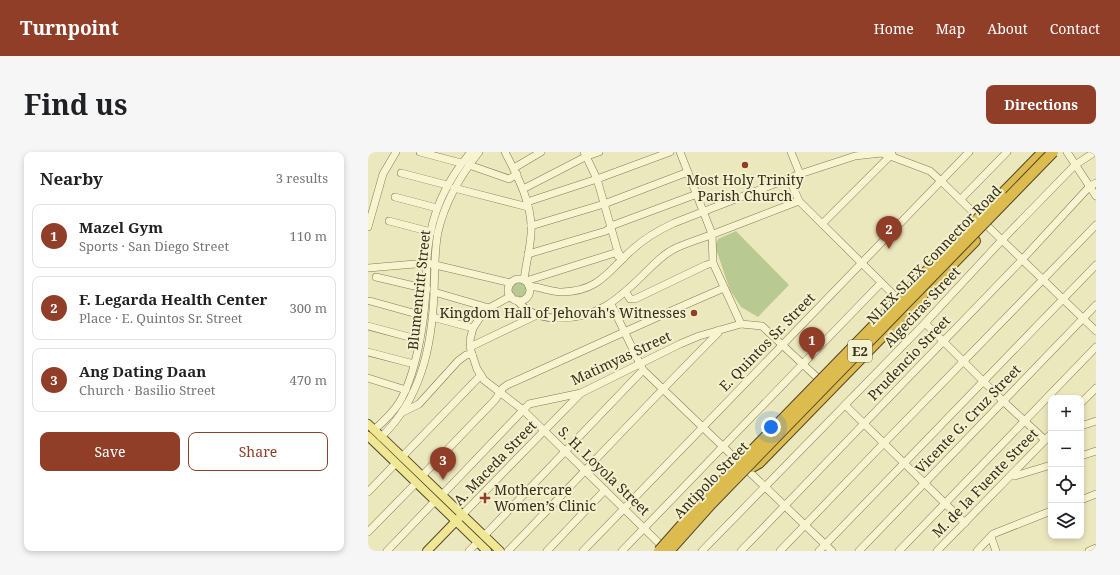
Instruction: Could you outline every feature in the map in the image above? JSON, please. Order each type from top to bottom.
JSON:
[{"type":"highway","name":"NLEX-SLEX Connector Road","points":[[664,550],[696,509],[1042,152]]},
{"type":"highway","name":"NLEX-SLEX Connector Road","points":[[664,550],[711,504],[1053,152]]},
{"type":"highway","points":[[744,465],[752,467],[759,463],[1021,194],[1058,152]]},
{"type":"highway","points":[[664,550],[668,535],[703,495],[903,286],[944,245],[1001,195]]},
{"type":"main road","points":[[369,433],[375,442],[487,551]]},
{"type":"main road","points":[[375,442],[402,457],[500,551]]},
{"type":"main road","name":"A. Maceda Street","points":[[427,551],[462,515]]},
{"type":"street","points":[[368,227],[382,174],[396,152]]},
{"type":"street","points":[[420,152],[461,163]]},
{"type":"street","name":"Blumentritt Street","points":[[375,442],[392,426],[403,412],[412,397],[423,365],[429,343],[434,292],[428,248],[431,232],[437,208],[461,163],[470,152]]},
{"type":"street","name":"Blumentritt Street","points":[[369,433],[386,419],[396,407],[406,390],[420,340],[430,263],[450,186],[479,152]]},
{"type":"street","points":[[505,152],[523,189],[531,226],[527,282],[530,290],[526,298],[521,300],[514,298],[490,308],[481,316],[473,328],[470,340],[471,350],[480,375],[488,385],[500,392],[523,410]]},
{"type":"street","points":[[469,165],[509,179],[515,171],[541,152]]},
{"type":"street","points":[[523,189],[586,154],[599,152]]},
{"type":"street","points":[[401,173],[527,204],[670,152]]},
{"type":"street","points":[[680,152],[712,234],[713,263],[741,324],[762,326],[823,382]]},
{"type":"street","points":[[791,152],[800,174]]},
{"type":"street","name":"E. Quintos Sr. Street","points":[[583,551],[969,152]]},
{"type":"street","points":[[961,199],[1007,152]]},
{"type":"street","name":"Antipolo Street","points":[[664,550],[823,382],[1048,152]]},
{"type":"street","points":[[1067,152],[1075,165],[1093,185],[1096,196]]},
{"type":"street","name":"Algeciras Street","points":[[702,551],[925,323],[1002,240],[1075,165],[1095,152]]},
{"type":"street","points":[[822,224],[891,153]]},
{"type":"street","points":[[798,201],[675,248],[666,254],[626,292],[611,304],[600,310],[572,317],[546,317],[537,315],[525,308],[508,290],[511,283],[517,279],[554,291],[576,291],[593,285],[616,266],[632,249],[658,230],[789,178],[854,156],[891,153],[930,172],[941,181],[1096,331]]},
{"type":"street","points":[[586,154],[596,179],[618,252],[623,259]]},
{"type":"street","points":[[531,226],[604,204],[688,172]]},
{"type":"street","points":[[789,178],[798,201],[901,302]]},
{"type":"street","name":"Prudencio Street","points":[[741,551],[1093,185]]},
{"type":"street","points":[[528,254],[606,231],[611,226],[696,194]]},
{"type":"street","points":[[395,197],[437,208]]},
{"type":"street","points":[[389,221],[431,232]]},
{"type":"street","points":[[780,551],[1096,225]]},
{"type":"street","points":[[616,266],[618,252]]},
{"type":"street","points":[[527,282],[618,252]]},
{"type":"street","points":[[368,268],[430,263],[511,283]]},
{"type":"street","points":[[626,292],[630,298],[635,299],[713,263]]},
{"type":"street","points":[[819,551],[1096,265]]},
{"type":"street","points":[[376,277],[426,289]]},
{"type":"street","points":[[622,551],[881,282]]},
{"type":"street","points":[[422,476],[495,400],[506,385],[724,288]]},
{"type":"street","points":[[434,292],[490,308]]},
{"type":"street","points":[[370,301],[424,316]]},
{"type":"street","points":[[611,304],[642,367],[832,551]]},
{"type":"street","name":"Vicente G. Cruz Street","points":[[859,551],[1096,305]]},
{"type":"street","points":[[403,412],[416,406],[458,361],[471,350],[537,315]]},
{"type":"street","points":[[432,317],[473,328]]},
{"type":"street","points":[[925,323],[963,362],[1045,440]]},
{"type":"street","name":"Matimyas Street","points":[[442,495],[523,410],[532,403],[581,393],[642,367],[680,344],[741,324]]},
{"type":"street","points":[[368,326],[420,340]]},
{"type":"street","points":[[508,551],[585,472],[663,388],[718,333],[719,330]]},
{"type":"street","points":[[898,551],[1096,347]]},
{"type":"street","points":[[368,352],[414,364]]},
{"type":"street","points":[[484,536],[566,452],[642,367]]},
{"type":"street","points":[[402,457],[480,375]]},
{"type":"street","points":[[368,378],[406,390]]},
{"type":"street","points":[[1084,400],[1096,388]]},
{"type":"street","name":"A. Maceda Street","points":[[462,515],[581,393]]},
{"type":"street","points":[[845,405],[965,523]]},
{"type":"street","name":"S. H. Loyola Street","points":[[523,410],[585,472],[624,508],[664,550]]},
{"type":"street","points":[[1084,425],[1096,421]]},
{"type":"street","name":"M. de la Fuente Street","points":[[937,551],[1048,437]]},
{"type":"street","points":[[1084,455],[1096,451]]},
{"type":"street","points":[[368,492],[396,463]]},
{"type":"street","points":[[1012,474],[1016,476],[1048,466]]},
{"type":"street","points":[[368,532],[416,483]]},
{"type":"street","points":[[547,551],[605,490]]},
{"type":"street","points":[[1084,499],[1096,494]]},
{"type":"street","points":[[387,551],[435,501]]},
{"type":"street","points":[[977,551],[991,537],[992,534],[1048,513]]},
{"type":"street","points":[[991,537],[996,551]]},
{"type":"street","points":[[469,551],[478,542]]},
{"type":"street","points":[[1089,551],[1096,548]]},
{"type":"green space","points":[[736,231],[789,285],[758,317],[741,307],[730,290],[715,246],[718,239]]},
{"type":"green space","points":[[519,282],[525,284],[527,290],[525,296],[519,298],[513,296],[511,290],[513,284]]},
{"type":"place","name":"Most Holy Trinity Parish Church","points":[[745,165]]},
{"type":"place","name":"F. Legarda Health Center","points":[[889,249]]},
{"type":"place","name":"Kingdom Hall of Jehovah's Witnesses","points":[[694,313]]},
{"type":"place","name":"Mazel Gym","points":[[812,360]]},
{"type":"place","name":"Ang Dating Daan","points":[[443,480]]},
{"type":"place","name":"Mothercare Women’s Clinic","points":[[485,498]]}]
